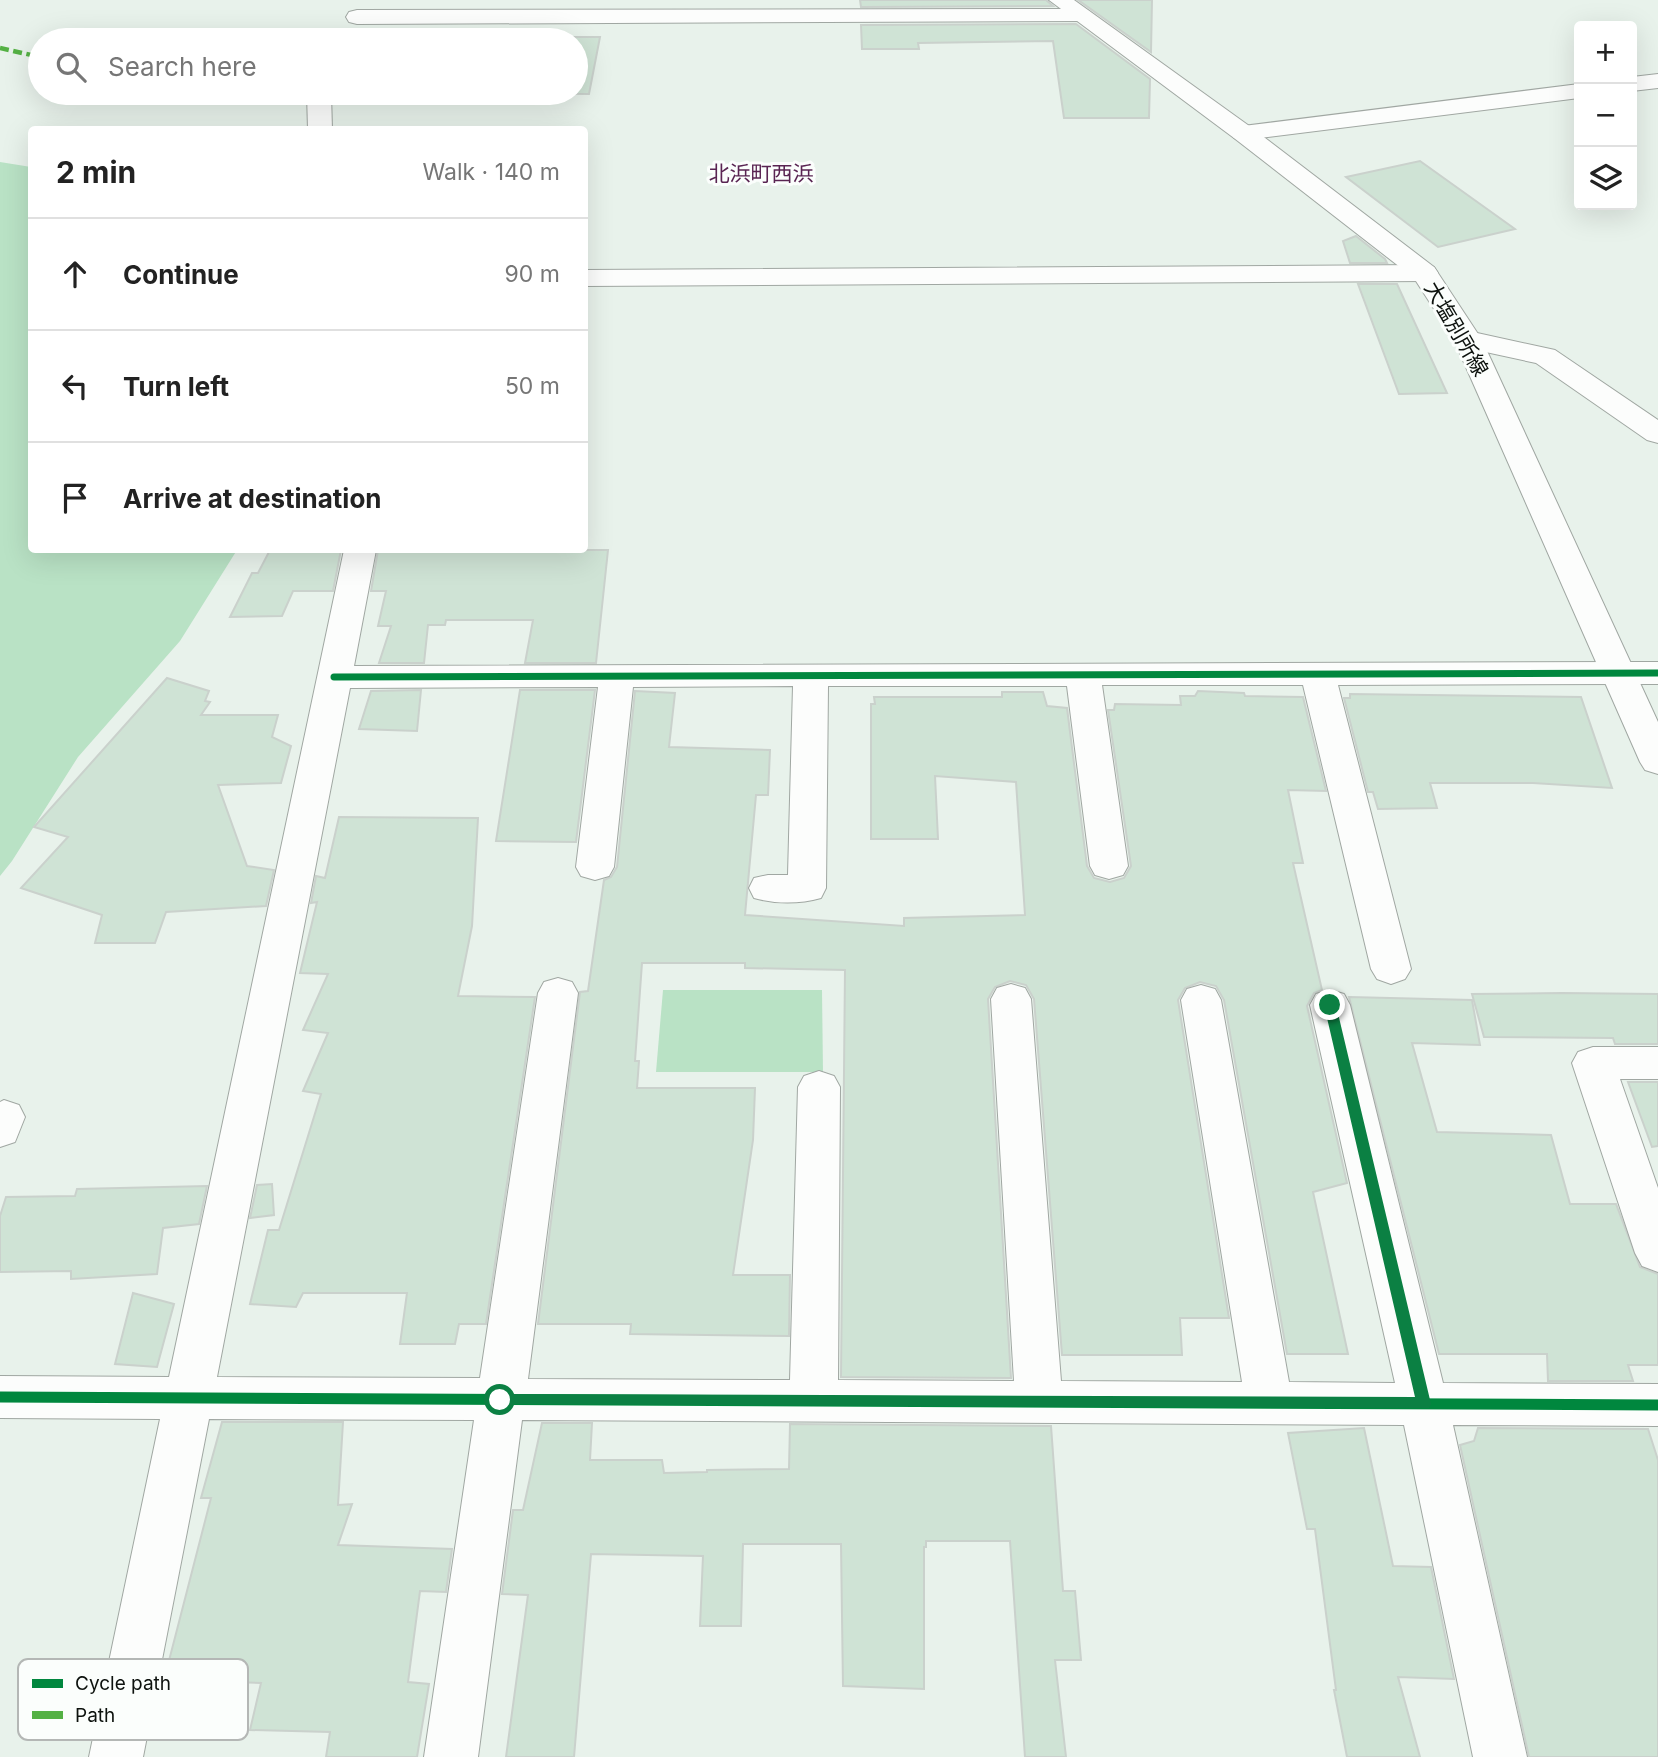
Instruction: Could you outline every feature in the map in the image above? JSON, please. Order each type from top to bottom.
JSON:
[{"type":"street","points":[[351,28],[361,8],[1070,8]]},
{"type":"street","name":"大塩別所線","points":[[1070,8],[1243,133],[1424,274],[1468,341],[1658,762]]},
{"type":"street","points":[[1243,133],[1574,92]]},
{"type":"street","points":[[319,105],[320,126]]},
{"type":"street","points":[[588,278],[1424,274]]},
{"type":"street","points":[[1468,341],[1545,356],[1651,423]]},
{"type":"street","points":[[136,1659],[359,553]]},
{"type":"street","points":[[334,677],[1658,673]]},
{"type":"street","points":[[1083,674],[1109,866]]},
{"type":"street","points":[[1318,674],[1391,969]]},
{"type":"street","points":[[768,888],[807,888],[811,675]]},
{"type":"street","points":[[595,867],[617,676]]},
{"type":"street","points":[[451,1757],[558,993]]},
{"type":"street","points":[[1011,999],[1039,1402]]},
{"type":"street","points":[[1201,1000],[1269,1403]]},
{"type":"street","points":[[1330,1005],[1424,1404],[1500,1757]]},
{"type":"street","points":[[1658,1063],[1593,1063],[1658,1253]]},
{"type":"street","points":[[814,1401],[819,1087]]},
{"type":"street","points":[[0,1397],[1658,1405]]},
{"type":"green space","points":[[0,162],[28,167],[28,553],[235,553],[180,641],[78,757],[0,876]]},
{"type":"green space","points":[[663,990],[822,990],[823,1072],[656,1072]]},
{"type":"building","points":[[860,0],[1046,0],[1053,6],[861,7]]},
{"type":"building","points":[[1078,0],[1152,0],[1151,52]]},
{"type":"building","points":[[1076,24],[1150,79],[1149,118],[1064,118],[1053,41],[918,43],[919,49],[862,49],[861,25]]},
{"type":"building","points":[[588,37],[600,37],[589,94]]},
{"type":"building","points":[[1420,161],[1515,229],[1438,247],[1346,177]]},
{"type":"building","points":[[1356,236],[1387,263],[1350,263],[1343,241]]},
{"type":"building","points":[[1358,284],[1397,284],[1447,393],[1399,394]]},
{"type":"building","points":[[588,550],[608,550],[596,663],[525,663],[533,620],[446,620],[445,625],[428,625],[424,663],[379,663],[391,626],[378,626],[386,591],[371,591],[377,553],[588,553]]},
{"type":"building","points":[[268,553],[340,553],[333,591],[293,591],[282,616],[230,617],[252,573],[258,573]]},
{"type":"building","points":[[167,678],[209,691],[205,701],[210,702],[201,715],[278,715],[272,737],[291,746],[281,783],[218,785],[247,866],[274,870],[266,906],[166,912],[155,943],[95,943],[102,915],[21,888],[68,837],[34,827]]},
{"type":"building","points":[[421,690],[417,731],[359,729],[371,691]]},
{"type":"building","points":[[520,690],[595,690],[576,842],[496,841]]},
{"type":"building","points":[[635,691],[675,693],[669,747],[770,750],[768,795],[756,795],[745,915],[904,926],[904,918],[1025,915],[1016,782],[935,776],[938,839],[871,839],[871,704],[875,704],[874,697],[1002,697],[1002,692],[1043,692],[1047,706],[1067,708],[1087,866],[1094,878],[1110,882],[1124,878],[1131,866],[1108,710],[1114,710],[1115,704],[1181,705],[1180,696],[1195,696],[1198,691],[1244,693],[1245,696],[1303,697],[1326,791],[1288,790],[1303,863],[1293,863],[1322,990],[1314,993],[1307,1006],[1347,1183],[1313,1192],[1348,1354],[1287,1354],[1224,1000],[1216,986],[1200,982],[1185,988],[1178,1000],[1229,1318],[1180,1318],[1182,1355],[1062,1355],[1034,999],[1026,985],[1010,981],[995,987],[988,999],[1011,1378],[841,1377],[845,970],[745,968],[745,963],[642,963],[635,1061],[639,1061],[637,1088],[755,1088],[753,1140],[733,1275],[790,1275],[789,1336],[630,1334],[631,1324],[538,1324],[580,992],[588,991],[604,880],[611,877],[617,867]]},
{"type":"building","points":[[1350,694],[1581,697],[1612,788],[1533,783],[1430,783],[1437,808],[1378,809],[1373,792],[1368,792],[1344,698],[1350,698]]},
{"type":"building","points":[[339,817],[478,818],[472,926],[458,996],[535,997],[486,1324],[459,1324],[455,1344],[400,1344],[407,1293],[303,1293],[296,1307],[250,1304],[268,1230],[279,1230],[321,1094],[303,1091],[328,1033],[303,1030],[328,974],[300,973],[317,902],[311,903],[316,876],[325,878]]},
{"type":"building","points":[[1472,994],[1658,994],[1658,1044],[1615,1044],[1613,1038],[1484,1037]]},
{"type":"building","points":[[1349,997],[1472,1000],[1480,1045],[1412,1043],[1437,1132],[1551,1135],[1570,1204],[1616,1204],[1640,1267],[1658,1274],[1658,1365],[1628,1365],[1633,1381],[1548,1381],[1547,1354],[1439,1354]]},
{"type":"building","points":[[1628,1082],[1658,1082],[1658,1146],[1652,1147]]},
{"type":"building","points":[[272,1184],[274,1215],[250,1218],[257,1185]]},
{"type":"building","points":[[207,1186],[199,1224],[163,1228],[157,1274],[71,1279],[71,1271],[0,1272],[0,1216],[6,1197],[75,1196],[77,1189]]},
{"type":"building","points":[[133,1293],[174,1304],[157,1367],[115,1364]]},
{"type":"building","points":[[222,1422],[343,1422],[338,1505],[352,1504],[338,1545],[452,1549],[446,1592],[420,1591],[408,1682],[429,1684],[417,1757],[326,1757],[330,1732],[250,1730],[261,1683],[248,1683],[248,1659],[169,1659],[211,1498],[201,1498]]},
{"type":"building","points":[[542,1423],[592,1423],[590,1460],[662,1460],[664,1473],[789,1469],[790,1424],[1051,1426],[1063,1591],[1075,1591],[1081,1660],[1055,1660],[1066,1757],[1025,1757],[1010,1541],[926,1541],[924,1689],[843,1686],[841,1544],[743,1544],[741,1626],[700,1626],[703,1556],[591,1554],[574,1757],[506,1757],[528,1595],[502,1594],[513,1510],[523,1510]]},
{"type":"building","points":[[1364,1428],[1393,1566],[1431,1567],[1454,1679],[1398,1677],[1420,1757],[1347,1757],[1334,1690],[1315,1529],[1307,1529],[1288,1433]]},
{"type":"building","points":[[1478,1428],[1648,1429],[1658,1460],[1658,1757],[1529,1757],[1460,1445],[1474,1441]]},
{"type":"marked path","points":[[0,48],[28,54]]},
{"type":"cycle path","points":[[334,677],[1658,673]]},
{"type":"cycle path","points":[[0,1397],[1658,1405]]},
{"type":"district","name":"北浜町西浜","points":[[761,174]]},
{"type":"route","points":[[500,1400],[1424,1404],[1330,1005]]}]
